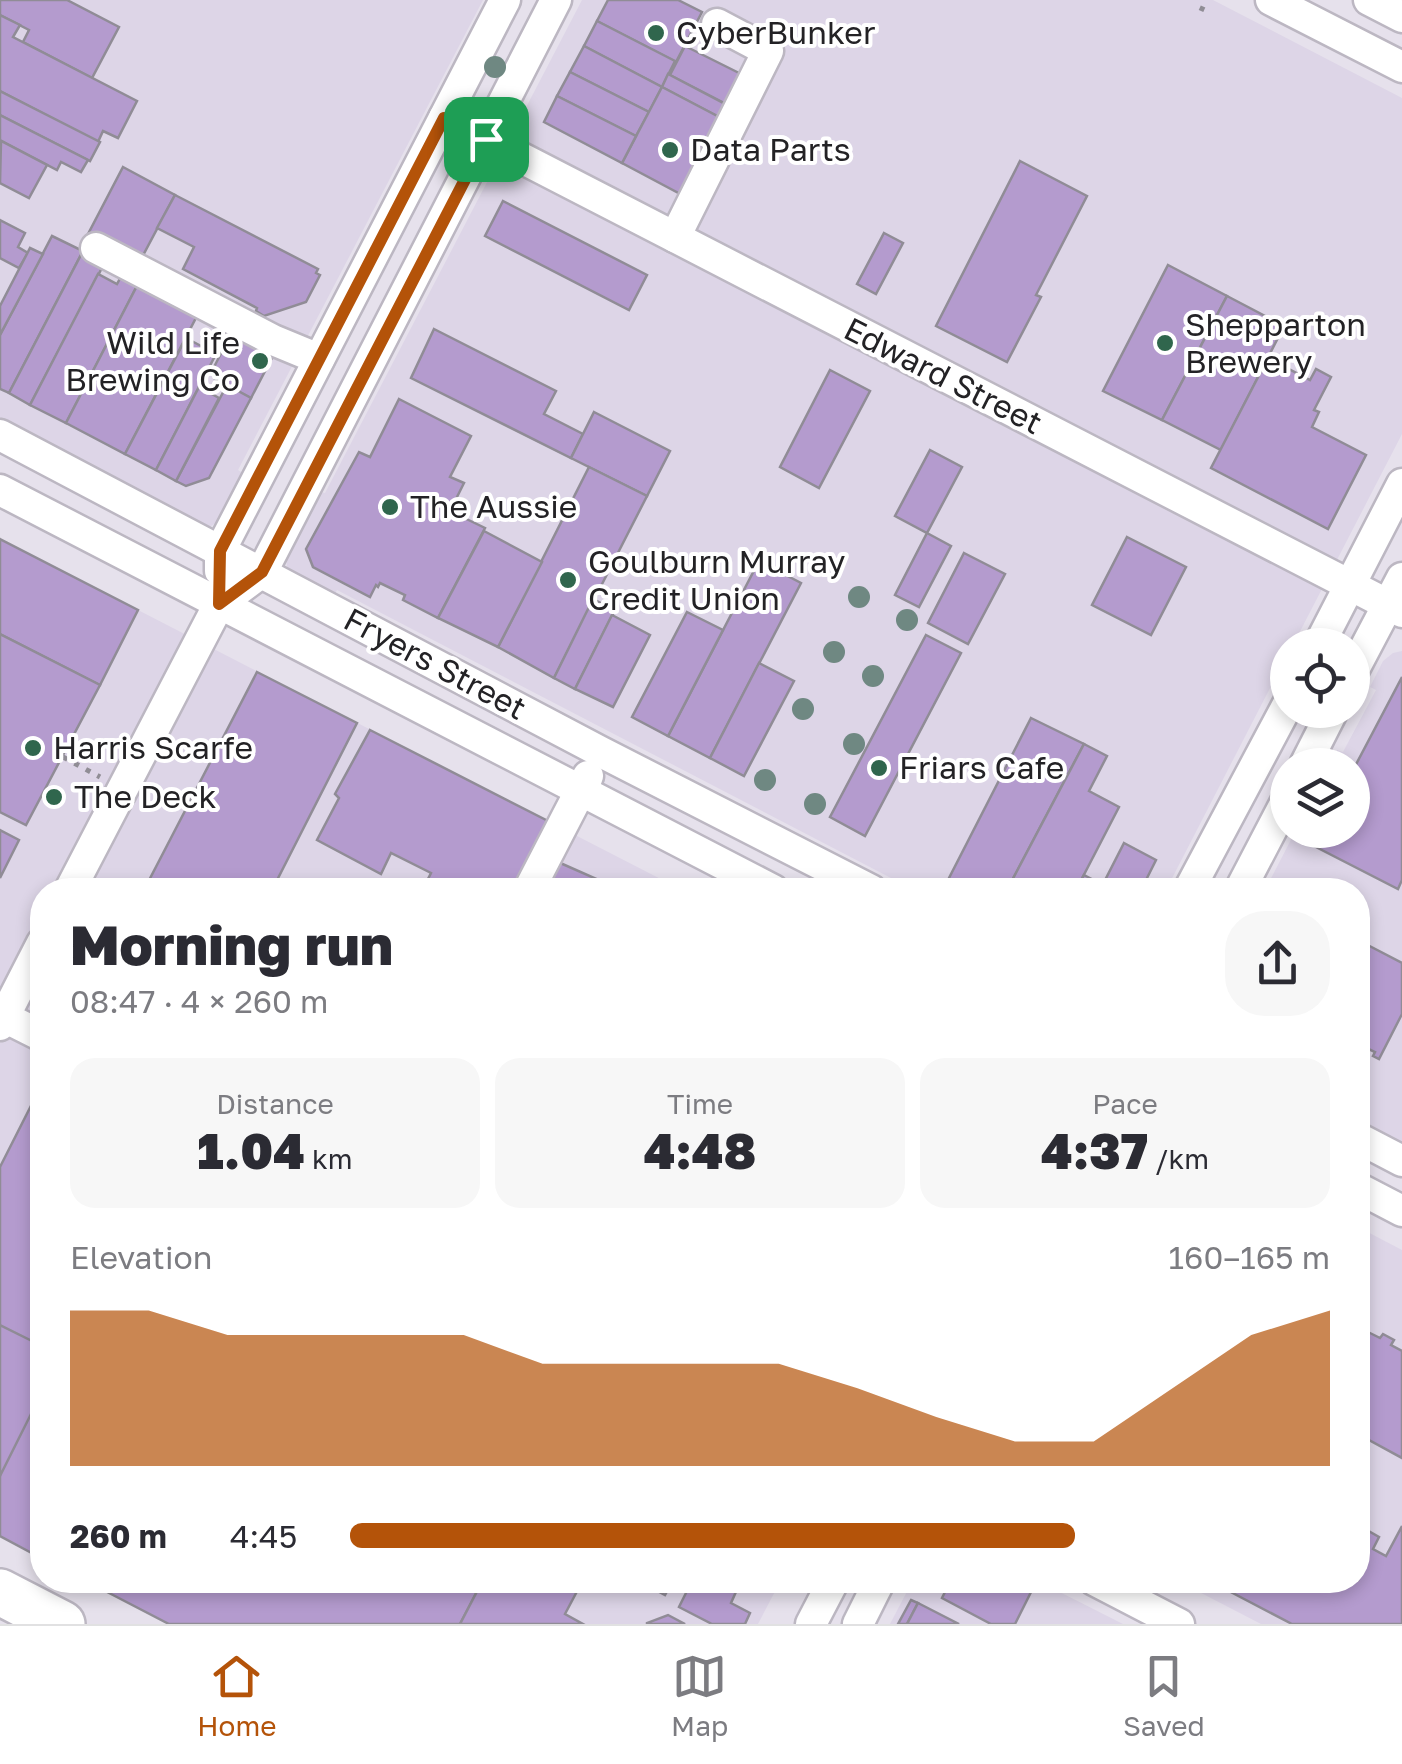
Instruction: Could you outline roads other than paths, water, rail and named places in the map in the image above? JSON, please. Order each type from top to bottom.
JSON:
[{"type":"highway","points":[[0,1592],[62,1624]]},
{"type":"street","points":[[219,604],[220,551],[505,0]]},
{"type":"street","points":[[76,878],[219,604],[262,572],[556,0]]},
{"type":"street","points":[[1271,0],[1402,67]]},
{"type":"street","points":[[1369,0],[1402,17]]},
{"type":"street","points":[[674,237],[768,51],[717,24]]},
{"type":"street","name":"Edward Street","points":[[444,118],[1349,585],[1397,599]]},
{"type":"street","points":[[96,248],[273,340],[320,358]]},
{"type":"street","name":"Fryers Street","points":[[0,434],[601,752],[848,878]]},
{"type":"street","points":[[1328,628],[1402,484]]},
{"type":"street","name":"Fryers Street","points":[[0,490],[749,878]]},
{"type":"street","points":[[1370,643],[1397,599]]},
{"type":"street","points":[[1194,878],[1275,728]]},
{"type":"street","points":[[534,878],[601,752]]},
{"type":"street","points":[[1246,878],[1270,833]]},
{"type":"street","points":[[30,966],[2,1021],[30,1032]]},
{"type":"street","points":[[1370,1145],[1402,1162]]},
{"type":"street","points":[[1370,1194],[1402,1211]]},
{"type":"street","points":[[811,1624],[827,1593]]},
{"type":"street","points":[[858,1624],[874,1593]]},
{"type":"street","points":[[1119,1593],[1179,1624]]},
{"type":"place","name":"CyberBunker","points":[[656,33]]},
{"type":"place","name":"Data Parts","points":[[670,150]]},
{"type":"place","name":"Shepparton Brewery","points":[[1165,343]]},
{"type":"place","name":"Wild Life Brewing Co","points":[[260,361]]},
{"type":"place","name":"The Aussie","points":[[390,507]]},
{"type":"place","name":"Goulburn Murray Credit Union","points":[[568,580]]},
{"type":"place","name":"Harris Scarfe","points":[[33,748]]},
{"type":"place","name":"Friars Cafe","points":[[879,768]]},
{"type":"place","name":"The Deck","points":[[54,797]]}]
